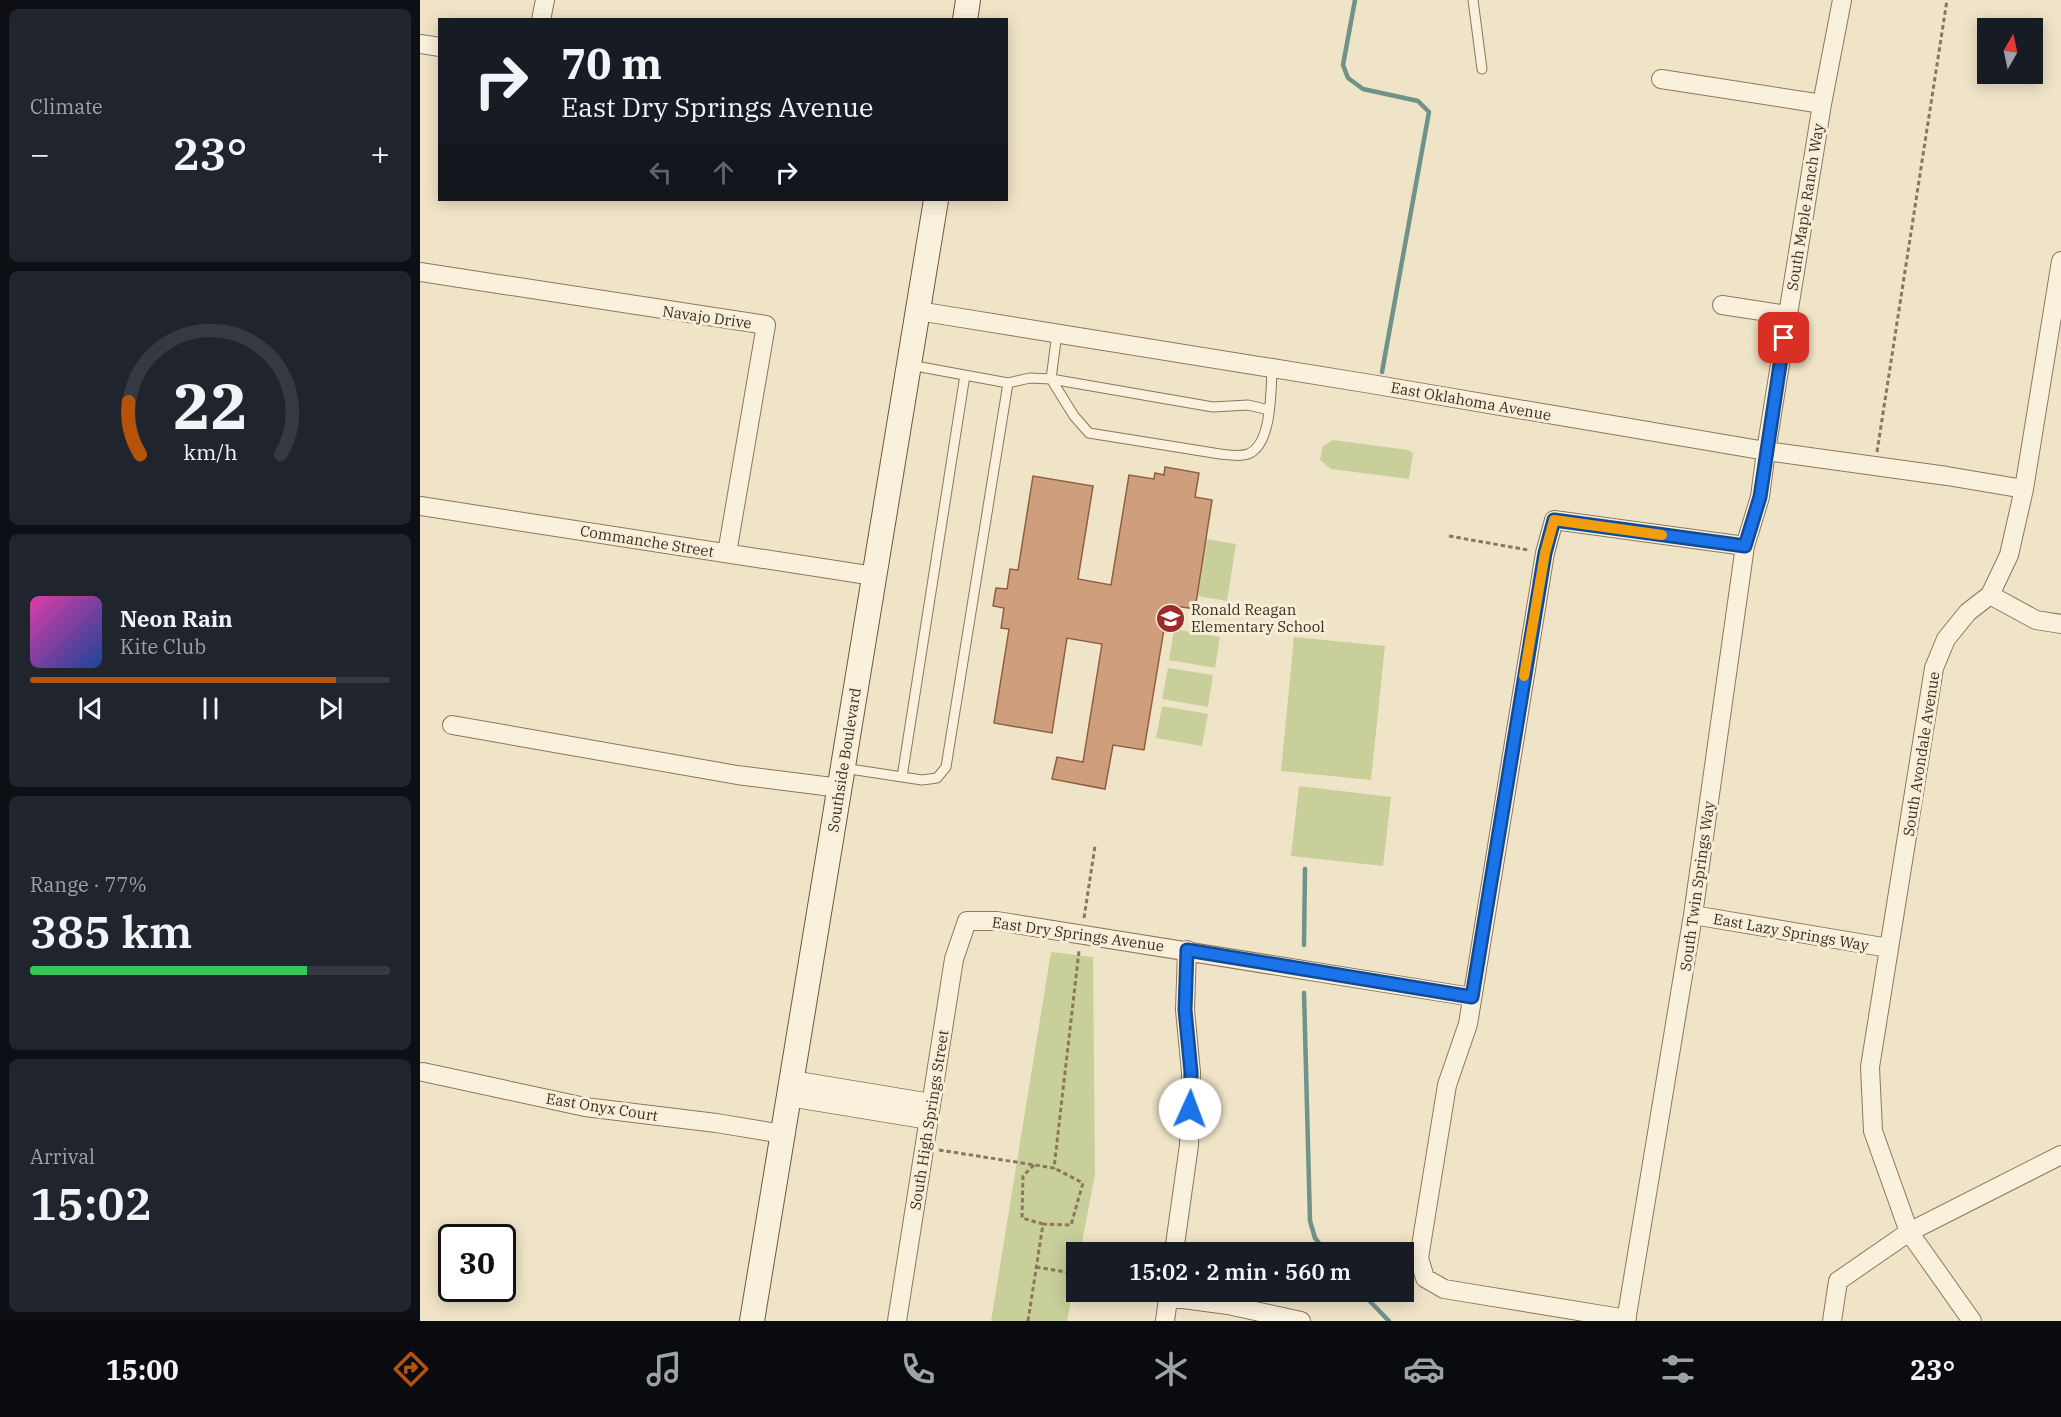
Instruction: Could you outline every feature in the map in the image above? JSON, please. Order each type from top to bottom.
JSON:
[{"type":"main road","points":[[965,18],[968,0]]},
{"type":"main road","name":"Southside Boulevard","points":[[752,1321],[936,201]]},
{"type":"street","points":[[541,18],[544,0]]},
{"type":"street","name":"South Maple Ranch Way","points":[[1766,451],[1822,104],[1842,0]]},
{"type":"street","points":[[420,44],[438,47]]},
{"type":"street","points":[[1661,79],[1822,104]]},
{"type":"street","name":"South Avondale Avenue","points":[[1972,1321],[1909,1232],[1873,1131],[1870,1066],[1934,668],[1946,639],[1968,612],[1990,596],[2009,555],[2056,328],[2061,261]]},
{"type":"street","name":"Navajo Drive","points":[[420,272],[766,325],[727,553]]},
{"type":"street","points":[[1722,304],[1788,315]]},
{"type":"street","name":"East Oklahoma Avenue","points":[[918,311],[1766,451],[1874,465],[2024,489]]},
{"type":"street","name":"South Twin Springs Way","points":[[1627,1320],[1693,915],[1745,546],[1760,497],[1766,451]]},
{"type":"street","name":"Commanche Street","points":[[420,506],[874,576]]},
{"type":"street","points":[[1627,1320],[1444,1289],[1425,1278],[1419,1258],[1445,1097],[1468,1024],[1545,553],[1554,520],[1745,546]]},
{"type":"street","points":[[1990,596],[2036,620],[2061,624]]},
{"type":"street","points":[[452,725],[737,775],[841,778]]},
{"type":"street","name":"East Lazy Springs Way","points":[[1693,915],[1889,948]]},
{"type":"street","name":"East Dry Springs Avenue","points":[[967,921],[997,921],[1472,997]]},
{"type":"street","name":"South High Springs Street","points":[[897,1321],[954,959],[967,921]]},
{"type":"street","points":[[1175,1242],[1189,1145],[1191,1072],[1185,1010],[1187,950]]},
{"type":"street","name":"East Onyx Court","points":[[423,1072],[585,1107],[716,1123],[783,1134]]},
{"type":"street","points":[[790,1089],[930,1112]]},
{"type":"street","points":[[1832,1321],[1838,1281],[1909,1232],[2061,1155]]},
{"type":"street","points":[[1165,1321],[1168,1302]]},
{"type":"street","points":[[1212,1302],[1301,1321]]},
{"type":"lane","points":[[1473,0],[1482,69]]},
{"type":"lane","points":[[1057,333],[1050,379],[1074,416],[1089,433],[1238,456],[1256,450],[1262,442],[1269,410],[1272,368]]},
{"type":"lane","points":[[909,364],[1008,383],[1030,378],[1050,379],[1213,406],[1248,405],[1269,410]]},
{"type":"lane","points":[[902,777],[965,375]]},
{"type":"lane","points":[[841,778],[902,777],[922,780],[937,778],[946,767],[1008,383]]},
{"type":"path","points":[[1874,465],[1947,0]]},
{"type":"path","points":[[1449,536],[1545,553]]},
{"type":"path","points":[[1054,1168],[1095,846]]},
{"type":"path","points":[[924,1147],[1054,1168],[1083,1183],[1071,1224],[1043,1224],[1022,1218],[1023,1176],[1034,1165]]},
{"type":"path","points":[[1028,1321],[1043,1224]]},
{"type":"path","points":[[1036,1267],[1066,1272]]},
{"type":"green space","points":[[1333,440],[1408,450],[1413,453],[1409,479],[1331,469],[1320,460],[1323,446]]},
{"type":"green space","points":[[1206,539],[1236,544],[1227,601],[1197,596]]},
{"type":"green space","points":[[1174,629],[1220,637],[1215,668],[1169,660]]},
{"type":"green space","points":[[1294,637],[1385,646],[1371,780],[1281,771]]},
{"type":"green space","points":[[1168,668],[1213,675],[1208,707],[1162,699]]},
{"type":"green space","points":[[1162,706],[1208,714],[1202,746],[1156,738]]},
{"type":"green space","points":[[1299,786],[1391,797],[1383,866],[1291,856]]},
{"type":"green space","points":[[1051,952],[1093,957],[1095,1175],[1082,1242],[1066,1242],[1066,1302],[1071,1302],[1067,1321],[991,1321]]},
{"type":"building","points":[[1165,467],[1199,473],[1195,497],[1212,500],[1195,609],[1168,605],[1144,750],[1113,745],[1105,789],[1052,779],[1057,757],[1083,762],[1102,644],[1067,638],[1052,733],[994,723],[1009,629],[1001,628],[1004,608],[993,606],[996,588],[1007,589],[1010,569],[1018,570],[1033,476],[1093,486],[1078,579],[1111,585],[1129,475],[1154,479],[1155,473],[1164,475]]},
{"type":"waterway","points":[[1355,0],[1343,65],[1348,78],[1363,89],[1418,101],[1429,112],[1382,372]]},
{"type":"waterway","points":[[1304,945],[1305,869]]},
{"type":"waterway","points":[[1304,993],[1310,1221],[1318,1242]]},
{"type":"waterway","points":[[1371,1302],[1389,1321]]},
{"type":"slow traffic","points":[[1524,676],[1545,553],[1554,520],[1662,535]]},
{"type":"place","name":"Ronald Reagan Elementary School","points":[[1170,618]]},
{"type":"route","points":[[1190,1109],[1191,1072],[1185,1010],[1187,950],[1472,997],[1545,553],[1554,520],[1745,546],[1760,497],[1784,338]]}]
